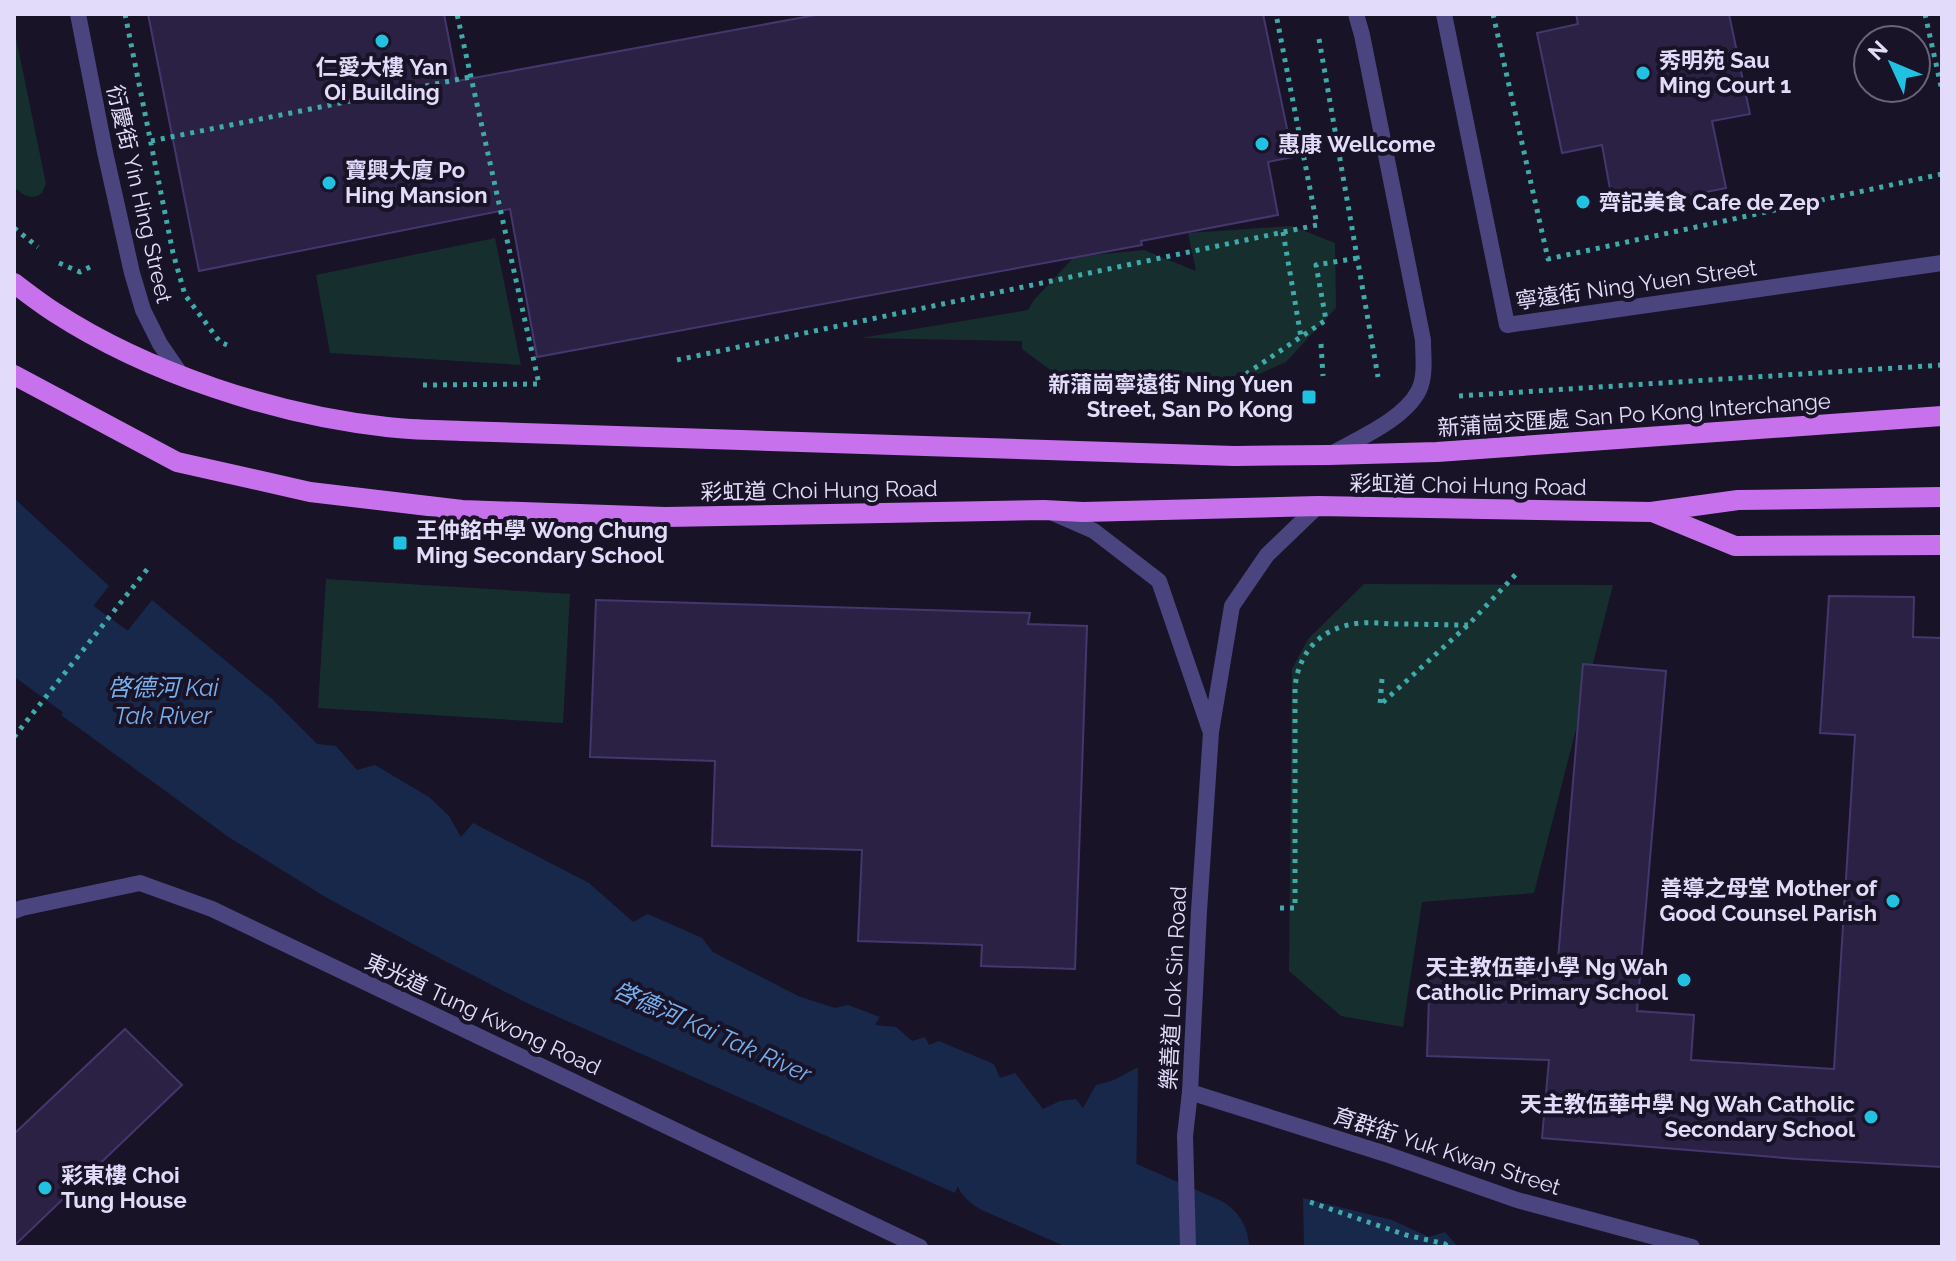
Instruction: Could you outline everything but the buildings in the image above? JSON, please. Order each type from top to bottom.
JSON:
[{"type":"main road","name":"彩虹道 Choi Hung Road","points":[[14,283],[55,313],[182,376],[247,398],[317,416],[388,427],[1234,456],[1329,455]]},
{"type":"main road","name":"彩虹道 Choi Hung Road","points":[[14,375],[177,462],[310,492],[462,510],[665,517],[1318,506],[1651,512]]},
{"type":"main road","name":"新蒲崗交匯處 San Po Kong Interchange","points":[[1329,455],[1437,452],[1942,416]]},
{"type":"main road","points":[[1651,512],[1738,500],[1942,497]]},
{"type":"main road","points":[[1651,512],[1735,546],[1942,545]]},
{"type":"street","name":"衍慶街 Yin Hing Street","points":[[78,14],[132,273],[143,310],[160,344],[182,376]]},
{"type":"street","points":[[1329,455],[1375,430],[1409,404],[1419,390],[1424,372],[1423,340],[1356,14]]},
{"type":"street","name":"寧遠街 Ning Yuen Street","points":[[1444,14],[1507,325],[1942,263]]},
{"type":"street","name":"樂善道 Lok Sin Road","points":[[1188,1247],[1185,1136],[1211,732],[1232,606],[1267,555],[1318,506]]},
{"type":"street","name":"樂善道 Lok Sin Road","points":[[1044,510],[1094,531],[1159,581],[1211,732]]},
{"type":"street","name":"東光道 Tung Kwong Road","points":[[14,911],[140,883],[212,909],[920,1247]]},
{"type":"street","name":"育群街 Yuk Kwan Street","points":[[1190,1092],[1386,1154],[1517,1200],[1692,1247]]},
{"type":"path","points":[[125,14],[173,253],[185,295],[220,342],[233,348]]},
{"type":"path","points":[[411,385],[539,384],[457,14]]},
{"type":"path","points":[[677,360],[1317,225],[1276,14]]},
{"type":"path","points":[[1493,14],[1548,259],[1942,174]]},
{"type":"path","points":[[1925,14],[1942,91]]},
{"type":"path","points":[[1319,38],[1378,377]]},
{"type":"path","points":[[151,141],[470,77]]},
{"type":"path","points":[[1283,232],[1301,337]]},
{"type":"path","points":[[1246,374],[1326,320],[1316,265],[1358,258]]},
{"type":"path","points":[[1321,344],[1323,376]]},
{"type":"path","points":[[1450,397],[1942,365]]},
{"type":"path","points":[[14,737],[149,567]]},
{"type":"path","points":[[1382,679],[1380,705],[1468,625],[1519,571]]},
{"type":"path","points":[[1280,908],[1295,908],[1295,687],[1296,671],[1302,658],[1324,634],[1339,626],[1362,623],[1468,625]]},
{"type":"path","points":[[1310,1202],[1448,1247]]},
{"type":"green space","points":[[14,28],[46,184],[42,193],[34,197],[24,195],[14,187]]},
{"type":"green space","points":[[1292,226],[1335,243],[1336,308],[1286,362],[1245,380],[1060,377],[1022,349],[1022,341],[861,338],[1028,310],[1074,257],[1144,250],[1196,271],[1188,233]]},
{"type":"green space","points":[[495,238],[521,365],[330,353],[316,275]]},
{"type":"green space","points":[[326,579],[570,594],[563,723],[318,708]]},
{"type":"green space","points":[[1364,584],[1613,585],[1534,893],[1422,902],[1403,1027],[1341,1016],[1289,971],[1292,669],[1308,639]]},
{"type":"water","name":"啓德河 Kai Tak River","points":[[14,498],[109,586],[37,678],[14,662]]},
{"type":"water","name":"啓德河 Kai Tak River","points":[[152,600],[272,699],[317,744],[336,746],[357,770],[375,765],[429,797],[449,816],[461,837],[473,823],[589,883],[633,922],[648,914],[702,938],[713,952],[798,996],[835,1008],[848,1005],[880,1017],[875,1025],[896,1027],[912,1041],[925,1037],[929,1045],[939,1041],[994,1064],[1000,1078],[1015,1073],[1043,1109],[1060,1101],[1076,1099],[1083,1108],[1096,1085],[1114,1080],[1138,1067],[1135,1247],[1073,1247],[1032,1226],[970,1201],[959,1183],[955,1193],[531,1005],[327,898],[230,838],[61,715]]},
{"type":"water","points":[[1303,1198],[1392,1220],[1429,1237],[1445,1232],[1458,1247],[1304,1247]]},
{"type":"waterway","name":"啓德河 Kai Tak River","points":[[14,612],[212,757]]},
{"type":"waterway","name":"啓德河 Kai Tak River","points":[[1004,1163],[1197,1247]]},
{"type":"place","name":"仁愛大樓 Yan Oi Building","points":[[382,41]]},
{"type":"place","name":"秀明苑 Sau Ming Court 1","points":[[1643,73]]},
{"type":"place","name":"惠康 Wellcome","points":[[1262,144]]},
{"type":"place","name":"寶興大廈 Po Hing Mansion","points":[[329,183]]},
{"type":"place","name":"齊記美食 Cafe de Zep","points":[[1583,202]]},
{"type":"place","name":"新蒲崗寧遠街 Ning Yuen Street, San Po Kong","points":[[1309,397]]},
{"type":"place","name":"王仲銘中學 Wong Chung Ming Secondary School","points":[[400,543]]},
{"type":"place","name":"善導之母堂 Mother of Good Counsel Parish","points":[[1893,901]]},
{"type":"place","name":"天主教伍華小學 Ng Wah Catholic Primary School","points":[[1684,980]]},
{"type":"place","name":"天主教伍華中學 Ng Wah Catholic Secondary School","points":[[1871,1117]]},
{"type":"place","name":"彩東樓 Choi Tung House","points":[[45,1188]]}]
